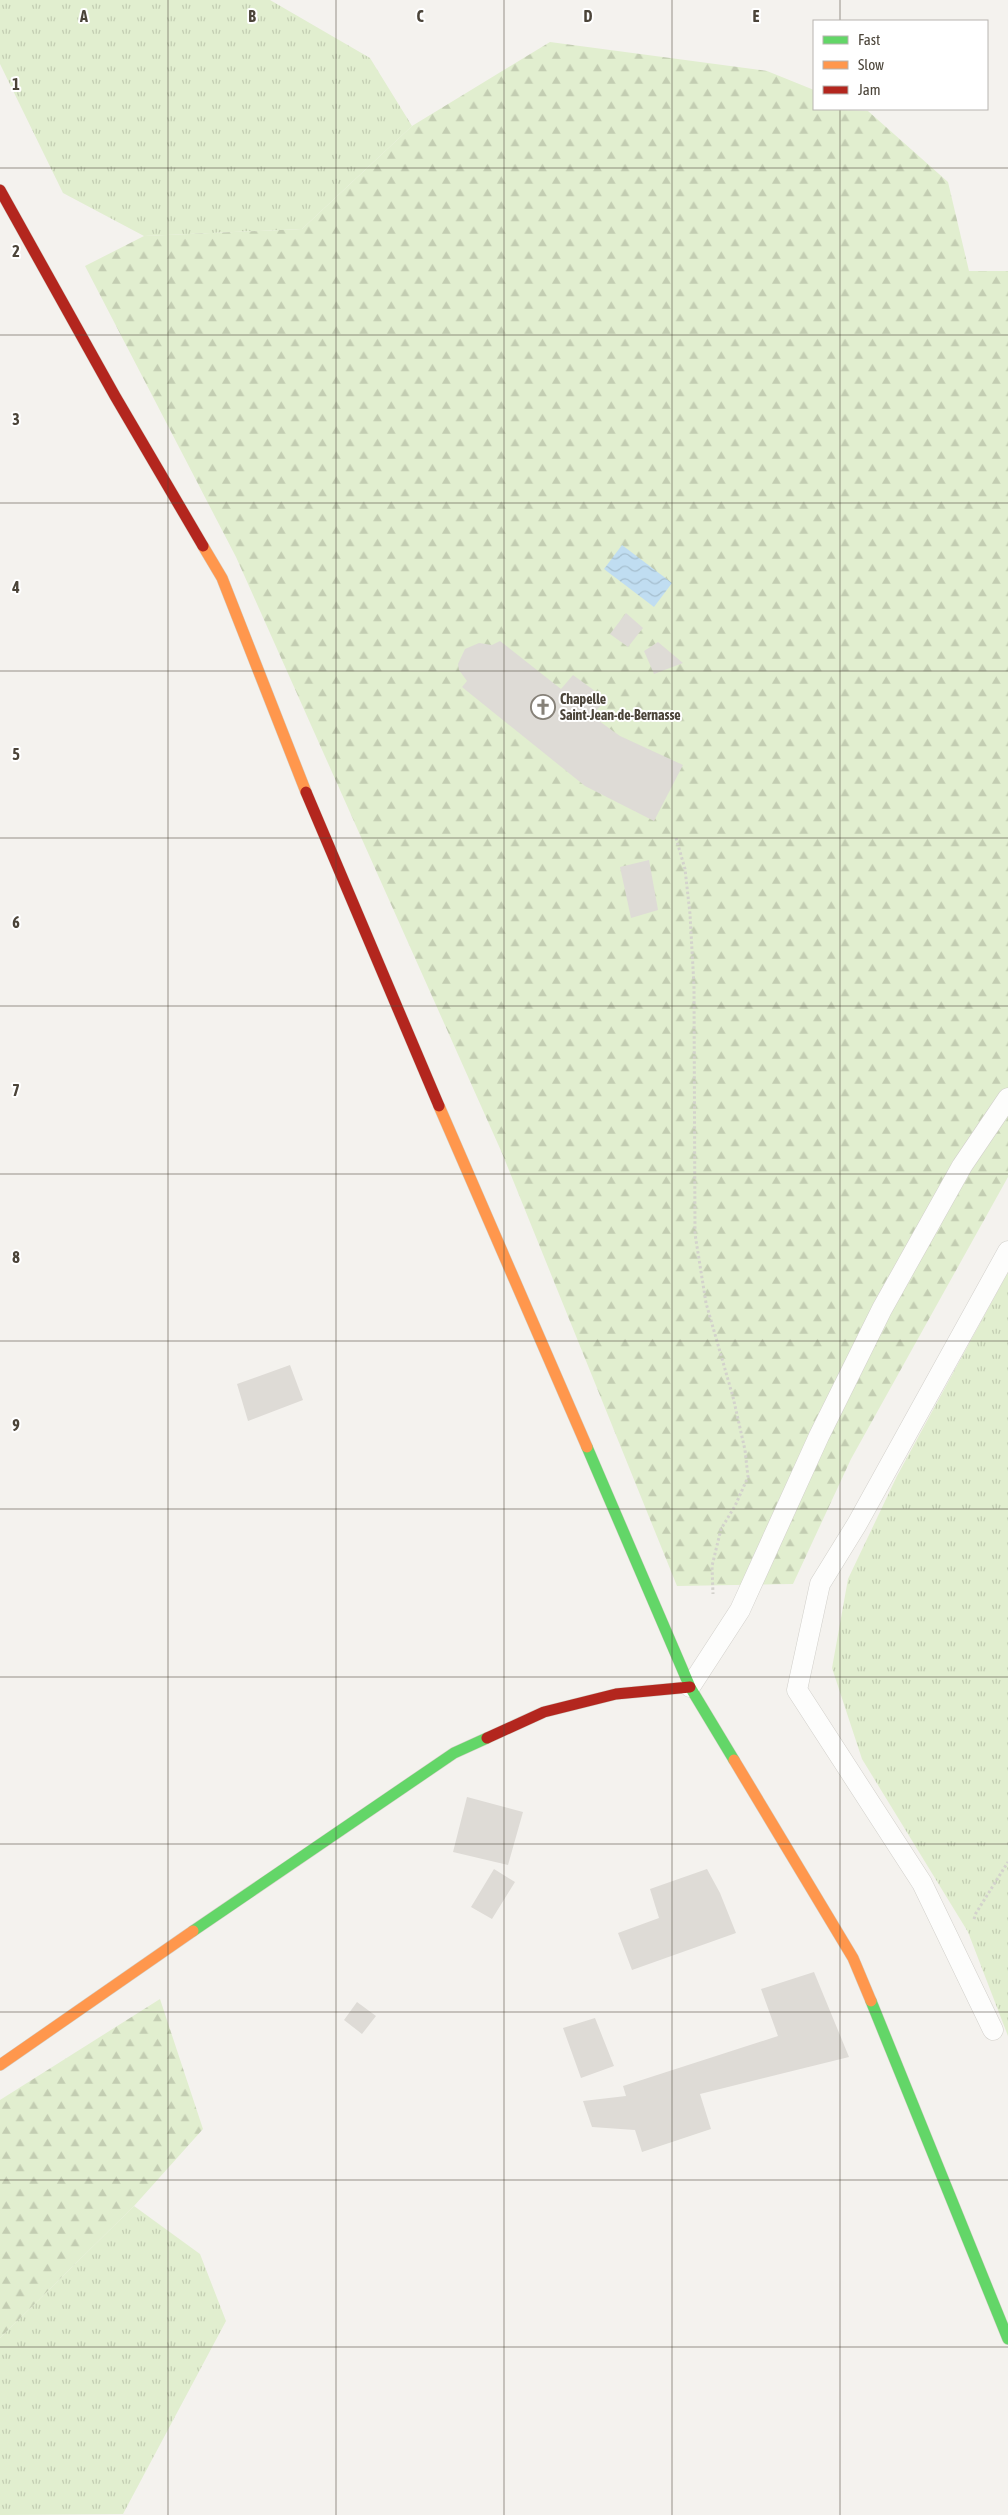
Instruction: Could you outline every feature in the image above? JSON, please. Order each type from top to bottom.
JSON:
[{"type":"street","points":[[0,190],[115,396],[222,578],[320,830],[690,1687],[853,1958],[1008,2339]]},
{"type":"street","points":[[0,2065],[372,1807],[454,1753],[544,1712],[616,1694],[690,1687]]},
{"type":"lane","points":[[690,1687],[740,1610],[819,1436],[882,1309],[962,1166],[1008,1098]]},
{"type":"lane","points":[[993,2030],[922,1883],[797,1690],[820,1584],[857,1524],[1008,1251]]},
{"type":"path","points":[[676,838],[684,869],[688,896],[694,986],[695,1234],[706,1303],[746,1450],[748,1477],[722,1529],[712,1566],[713,1596],[728,1629]]},
{"type":"path","points":[[962,1966],[976,1913],[1008,1862]]},
{"type":"green space","points":[[0,0],[270,0],[370,58],[412,126],[302,229],[144,236],[63,193],[0,64]]},
{"type":"green space","points":[[550,42],[767,71],[813,90],[813,110],[868,111],[948,182],[969,271],[1008,271],[1008,1177],[851,1459],[793,1584],[677,1586],[502,1153],[236,557],[85,266],[144,236],[302,229],[412,126]]},
{"type":"green space","points":[[1008,1272],[1008,2036],[968,1932],[862,1759],[832,1668],[848,1579],[897,1476]]},
{"type":"green space","points":[[160,1999],[203,2129],[134,2206],[0,2338],[0,2100]]},
{"type":"green space","points":[[134,2206],[200,2254],[226,2321],[123,2514],[0,2515],[0,2338]]},
{"type":"water","points":[[622,545],[672,583],[654,607],[604,569]]},
{"type":"building","points":[[626,613],[643,628],[628,647],[610,634]]},
{"type":"building","name":"Chapelle Saint-Jean-de-Bernasse","points":[[500,641],[561,689],[573,675],[606,699],[592,716],[620,736],[683,765],[654,821],[585,786],[462,687],[467,681],[459,670],[458,664],[465,649],[479,643],[492,645]]},
{"type":"building","points":[[658,642],[683,663],[654,674],[644,651]]},
{"type":"building","points":[[649,860],[658,910],[631,918],[620,867]]},
{"type":"building","points":[[290,1365],[303,1400],[248,1421],[237,1384]]},
{"type":"building","points":[[467,1797],[523,1812],[508,1865],[453,1852]]},
{"type":"building","points":[[494,1869],[515,1882],[492,1919],[471,1907]]},
{"type":"building","points":[[707,1869],[720,1893],[736,1933],[632,1970],[618,1933],[659,1918],[650,1889]]},
{"type":"building","points":[[814,1972],[849,2057],[700,2094],[711,2129],[642,2152],[635,2130],[592,2127],[583,2101],[626,2096],[623,2086],[778,2036],[761,1989]]},
{"type":"building","points":[[357,2002],[376,2016],[362,2034],[344,2020]]},
{"type":"building","points":[[595,2018],[614,2066],[581,2078],[563,2028]]},
{"type":"traffic: fast","points":[[587,1447],[690,1687],[734,1760]]},
{"type":"traffic: fast","points":[[193,1931],[454,1753],[487,1738]]},
{"type":"traffic: fast","points":[[871,2001],[1008,2339]]},
{"type":"traffic: slow","points":[[203,546],[222,578],[306,792]]},
{"type":"traffic: slow","points":[[439,1106],[587,1447]]},
{"type":"traffic: slow","points":[[734,1760],[853,1958],[871,2001]]},
{"type":"traffic: slow","points":[[0,2065],[193,1931]]},
{"type":"traffic: jam","points":[[0,190],[115,396],[203,546]]},
{"type":"traffic: jam","points":[[306,792],[439,1106]]},
{"type":"traffic: jam","points":[[487,1738],[544,1712],[616,1694],[690,1687]]},
{"type":"place","name":"Chapelle Saint-Jean-de-Bernasse","points":[[543,707]]}]
